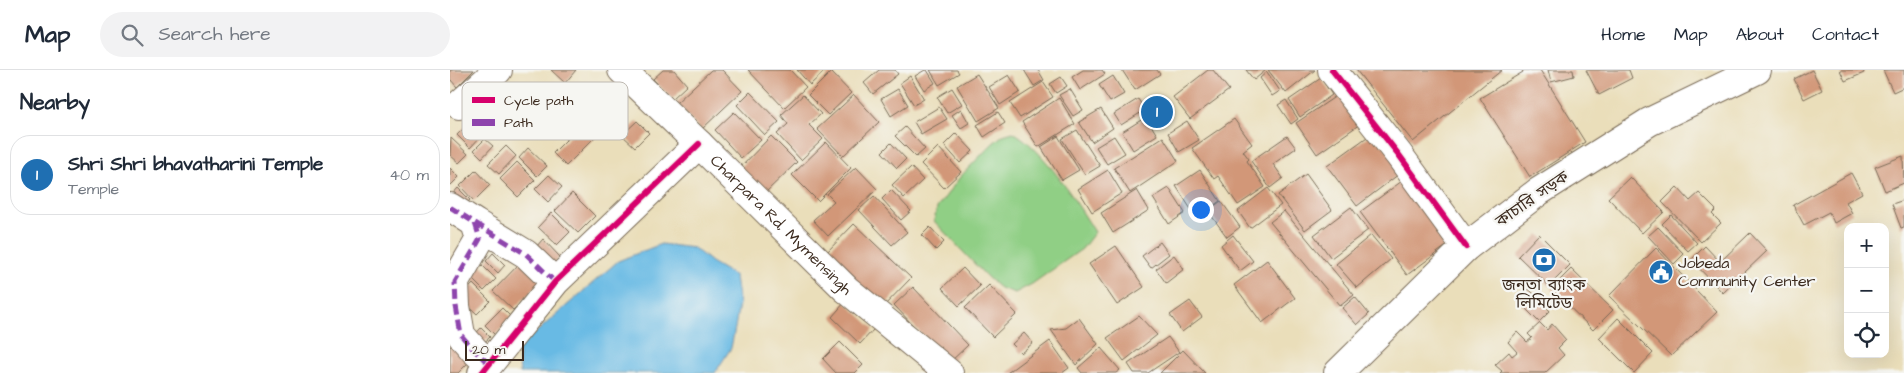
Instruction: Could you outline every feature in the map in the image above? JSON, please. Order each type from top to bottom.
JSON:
[{"type":"main road","points":[[485,82],[498,70]]},
{"type":"main road","name":"Charpara Rd, Mymensingh","points":[[622,70],[846,289],[949,373]]},
{"type":"main road","points":[[1332,70],[1399,155],[1466,247]]},
{"type":"main road","name":"কাচারি সড়ক","points":[[1338,373],[1466,247],[1538,192],[1649,122],[1758,70]]},
{"type":"main road","points":[[476,223],[480,239],[455,282],[456,306],[461,335],[474,350],[485,368],[555,282],[699,144]]},
{"type":"main road","points":[[450,207],[526,254],[555,282]]},
{"type":"green space","points":[[1013,132],[1025,140],[1048,163],[1095,232],[1082,249],[1032,284],[1015,293],[1000,288],[987,277],[934,221],[937,208],[960,177],[992,144],[1003,135]]},
{"type":"water","points":[[661,244],[694,248],[711,262],[735,276],[739,304],[731,348],[715,373],[520,373],[518,348],[618,261]]},
{"type":"building","points":[[450,70],[474,70],[457,87],[450,79]]},
{"type":"building","points":[[551,70],[576,70],[564,82]]},
{"type":"building","points":[[663,70],[674,70],[687,85],[672,99],[653,79]]},
{"type":"building","points":[[711,70],[722,70],[742,91],[701,130],[676,103]]},
{"type":"building","points":[[748,70],[790,70],[806,87],[784,108]]},
{"type":"building","points":[[797,70],[826,70],[810,85]]},
{"type":"building","points":[[879,70],[895,70],[898,74],[873,94],[864,83]]},
{"type":"building","points":[[927,70],[935,83],[924,90],[915,76]]},
{"type":"building","points":[[930,70],[957,70],[959,73],[939,85]]},
{"type":"building","points":[[1024,70],[1038,70],[1044,80],[1034,86]]},
{"type":"building","points":[[1083,70],[1102,70],[1105,74],[1080,90],[1072,77]]},
{"type":"building","points":[[1122,70],[1157,70],[1160,74],[1135,90]]},
{"type":"building","points":[[1208,70],[1213,70],[1229,90],[1190,119],[1173,97]]},
{"type":"building","points":[[1246,70],[1266,70],[1254,80]]},
{"type":"building","points":[[1268,70],[1315,70],[1286,93]]},
{"type":"building","points":[[1356,70],[1502,70],[1413,142]]},
{"type":"building","points":[[1522,70],[1540,70],[1585,142],[1530,177],[1480,98],[1523,72]]},
{"type":"building","points":[[1548,70],[1573,70],[1574,76],[1551,82]]},
{"type":"building","points":[[1586,70],[1629,70],[1632,78],[1599,95]]},
{"type":"building","points":[[1812,70],[1822,90],[1804,99],[1794,79]]},
{"type":"building","points":[[1840,70],[1863,70],[1864,73],[1845,81]]},
{"type":"building","points":[[1883,70],[1904,70],[1904,87],[1893,92]]},
{"type":"building","points":[[831,72],[851,93],[828,115],[808,95]]},
{"type":"building","points":[[1267,72],[1280,91],[1272,96],[1260,78]]},
{"type":"building","points":[[977,74],[999,108],[978,121],[957,86]]},
{"type":"building","points":[[1009,75],[1020,92],[1000,105],[989,87]]},
{"type":"building","points":[[910,76],[924,99],[914,105],[900,83]]},
{"type":"building","points":[[1113,76],[1124,94],[1110,102],[1099,85]]},
{"type":"building","points":[[1061,77],[1067,86],[1056,93],[1050,84]]},
{"type":"building","points":[[1321,78],[1332,95],[1300,117],[1289,100]]},
{"type":"building","points":[[1043,82],[1053,97],[1020,118],[1010,103]]},
{"type":"building","points":[[952,88],[962,104],[947,113],[937,97]]},
{"type":"building","points":[[898,89],[908,105],[891,116],[881,99]]},
{"type":"building","points":[[1070,89],[1083,110],[1073,116],[1059,95]]},
{"type":"building","points":[[750,92],[779,122],[765,135],[737,105]]},
{"type":"building","points":[[1342,92],[1363,122],[1317,154],[1296,123]]},
{"type":"building","points":[[803,95],[821,114],[809,125],[823,139],[801,160],[777,134],[788,124],[781,115]]},
{"type":"building","points":[[854,95],[879,122],[843,156],[817,129]]},
{"type":"building","points":[[1059,98],[1075,124],[1038,147],[1022,122]]},
{"type":"building","points":[[1138,99],[1145,110],[1121,125],[1114,114]]},
{"type":"building","points":[[1286,100],[1298,119],[1291,124],[1278,105]]},
{"type":"building","points":[[939,107],[947,119],[921,134],[914,122]]},
{"type":"building","points":[[961,109],[969,123],[961,128],[952,115]]},
{"type":"building","points":[[1101,109],[1113,128],[1092,142],[1079,122]]},
{"type":"building","points":[[734,112],[761,140],[741,158],[715,130]]},
{"type":"building","points":[[998,112],[1005,123],[984,137],[977,125]]},
{"type":"building","points":[[1146,117],[1157,135],[1133,150],[1122,132]]},
{"type":"building","points":[[1234,119],[1252,144],[1243,151],[1249,159],[1247,161],[1265,187],[1238,205],[1218,176],[1214,179],[1192,148]]},
{"type":"building","points":[[637,121],[649,133],[635,147],[627,140],[628,129]]},
{"type":"building","points":[[1187,121],[1199,140],[1179,152],[1168,133]]},
{"type":"building","points":[[905,127],[925,149],[916,157],[895,136]]},
{"type":"building","points":[[462,130],[462,140],[457,135]]},
{"type":"building","points":[[1077,130],[1100,166],[1085,175],[1062,139]]},
{"type":"building","points":[[1374,132],[1403,171],[1357,206],[1327,166]]},
{"type":"building","points":[[956,133],[973,151],[960,163],[944,145]]},
{"type":"building","points":[[771,136],[797,162],[763,195],[738,170]]},
{"type":"building","points":[[1058,136],[1079,170],[1062,180],[1041,147]]},
{"type":"building","points":[[1114,136],[1125,153],[1107,164],[1096,147]]},
{"type":"building","points":[[1287,136],[1296,148],[1273,164],[1283,178],[1270,188],[1251,161]]},
{"type":"building","points":[[1163,137],[1178,161],[1130,193],[1114,168]]},
{"type":"building","points":[[451,138],[468,154],[459,163],[450,155]]},
{"type":"building","points":[[462,140],[477,140],[470,148]]},
{"type":"building","points":[[484,140],[493,146],[482,158],[474,150]]},
{"type":"building","points":[[566,140],[592,140],[566,166],[553,153]]},
{"type":"building","points":[[826,142],[851,168],[818,201],[792,175]]},
{"type":"building","points":[[891,143],[906,159],[897,168],[882,152]]},
{"type":"building","points":[[506,146],[516,156],[499,174],[488,164]]},
{"type":"building","points":[[938,147],[961,172],[944,188],[921,164]]},
{"type":"building","points":[[528,148],[547,166],[537,176],[519,158]]},
{"type":"building","points":[[1903,156],[1904,183],[1885,191],[1875,167]]},
{"type":"building","points":[[517,162],[535,180],[518,197],[500,179]]},
{"type":"building","points":[[856,167],[877,189],[828,236],[813,220],[834,201],[827,194]]},
{"type":"building","points":[[911,167],[923,180],[904,198],[892,185]]},
{"type":"building","points":[[450,168],[459,177],[450,186]]},
{"type":"building","points":[[476,170],[490,185],[474,201],[460,186]]},
{"type":"building","points":[[1108,170],[1122,193],[1092,212],[1078,189]]},
{"type":"building","points":[[1200,170],[1220,201],[1196,217],[1176,186]]},
{"type":"building","points":[[1851,173],[1862,193],[1846,202],[1852,213],[1834,223],[1829,212],[1804,225],[1793,205]]},
{"type":"building","points":[[1306,174],[1332,210],[1305,230],[1278,195]]},
{"type":"building","points":[[549,175],[562,187],[548,202],[535,189]]},
{"type":"building","points":[[1630,177],[1664,212],[1642,233],[1608,198]]},
{"type":"building","points":[[1402,181],[1449,244],[1407,275],[1360,212]]},
{"type":"building","points":[[1677,187],[1690,201],[1699,193],[1716,210],[1712,214],[1721,223],[1701,242],[1662,202]]},
{"type":"building","points":[[458,188],[470,200],[463,207],[451,196]]},
{"type":"building","points":[[1169,188],[1185,213],[1169,224],[1153,198]]},
{"type":"building","points":[[1268,188],[1281,205],[1250,228],[1238,211]]},
{"type":"building","points":[[891,190],[911,211],[901,220],[882,199]]},
{"type":"building","points":[[1137,190],[1149,210],[1113,233],[1101,213]]},
{"type":"building","points":[[572,193],[595,216],[578,233],[555,211]]},
{"type":"building","points":[[874,196],[907,232],[892,245],[859,210]]},
{"type":"building","points":[[1904,200],[1904,227],[1901,228],[1892,204]]},
{"type":"building","points":[[1221,201],[1240,227],[1227,237],[1208,211]]},
{"type":"building","points":[[1351,207],[1368,230],[1331,258],[1314,235]]},
{"type":"building","points":[[1284,211],[1354,295],[1340,306],[1270,222]]},
{"type":"building","points":[[551,213],[570,232],[557,245],[538,227]]},
{"type":"building","points":[[1671,215],[1697,243],[1688,251],[1662,224]]},
{"type":"building","points":[[854,224],[911,278],[881,309],[825,254]]},
{"type":"building","points":[[930,227],[944,242],[936,250],[922,235]]},
{"type":"building","points":[[1658,227],[1684,254],[1674,264],[1648,236]]},
{"type":"building","points":[[1750,233],[1767,251],[1723,293],[1691,260],[1705,246],[1720,262]]},
{"type":"building","name":"জনতা ব্যাংক লিমিটেড","points":[[1539,234],[1570,265],[1549,286],[1518,256]]},
{"type":"building","points":[[1233,235],[1253,261],[1240,271],[1221,245]]},
{"type":"building","points":[[1371,235],[1391,259],[1357,288],[1336,264]]},
{"type":"building","points":[[543,239],[560,257],[553,264],[536,247]]},
{"type":"building","points":[[1160,242],[1169,254],[1151,268],[1142,256]]},
{"type":"building","points":[[1116,246],[1144,287],[1117,305],[1089,264]]},
{"type":"building","points":[[1656,248],[1717,312],[1671,356],[1609,296]]},
{"type":"building","points":[[493,253],[505,265],[498,273],[486,261]]},
{"type":"building","points":[[1174,255],[1184,269],[1166,283],[1156,269]]},
{"type":"building","points":[[1267,260],[1295,298],[1262,323],[1234,285]]},
{"type":"building","points":[[522,261],[542,281],[513,310],[493,291]]},
{"type":"building","points":[[481,264],[496,279],[484,291],[469,276]]},
{"type":"building","points":[[963,268],[980,286],[959,306],[942,288]]},
{"type":"building","points":[[1571,269],[1613,310],[1593,330],[1551,289]]},
{"type":"building","points":[[473,284],[490,301],[477,314],[460,298]]},
{"type":"building","points":[[989,285],[1017,314],[993,337],[965,308]]},
{"type":"building","points":[[913,287],[968,345],[949,363],[894,305]]},
{"type":"building","points":[[1529,289],[1550,311],[1539,322],[1517,300]]},
{"type":"building","points":[[1355,297],[1369,314],[1357,325],[1342,308]]},
{"type":"building","points":[[1190,301],[1202,317],[1182,332],[1170,315]]},
{"type":"building","points":[[845,302],[874,329],[860,344],[832,317]]},
{"type":"building","points":[[502,308],[512,318],[495,335],[485,325]]},
{"type":"building","points":[[1139,316],[1157,335],[1124,361],[1107,338]]},
{"type":"building","points":[[1079,318],[1098,344],[1076,365],[1051,330],[1066,328]]},
{"type":"building","points":[[1618,318],[1653,353],[1634,373],[1599,338]]},
{"type":"building","points":[[1540,323],[1547,330],[1552,324],[1566,340],[1558,348],[1564,355],[1545,373],[1500,373],[1502,371],[1495,365],[1509,352],[1512,356],[1517,352],[1508,342],[1517,332],[1527,342],[1532,338],[1528,334]]},
{"type":"building","points":[[481,328],[490,337],[478,348],[470,340]]},
{"type":"building","points":[[1024,333],[1033,343],[1021,353],[1012,344]]},
{"type":"building","points":[[1168,337],[1179,352],[1148,373],[1134,373],[1128,364]]},
{"type":"building","points":[[457,340],[474,357],[458,373],[450,373],[450,347]]},
{"type":"building","points":[[1050,341],[1069,368],[1062,373],[1007,373]]},
{"type":"building","points":[[840,342],[863,365],[855,373],[836,373],[823,359]]},
{"type":"building","points":[[1101,348],[1120,370],[1116,373],[1082,373],[1078,368]]},
{"type":"building","points":[[1183,350],[1205,373],[1160,373]]},
{"type":"marked path","points":[[450,207],[475,223],[480,239],[455,282],[456,306],[461,335],[489,364]]},
{"type":"marked path","points":[[475,223],[526,254],[555,282]]},
{"type":"cycle path","points":[[1332,70],[1399,155],[1466,247]]},
{"type":"cycle path","points":[[482,373],[555,282],[699,144]]},
{"type":"place","name":"Shri Shri bhavatharini Temple","points":[[1157,112]]},
{"type":"place","name":"জনতা ব্যাংক লিমিটেড","points":[[1544,260]]},
{"type":"place","name":"Jobeda Community Center","points":[[1661,272]]}]
